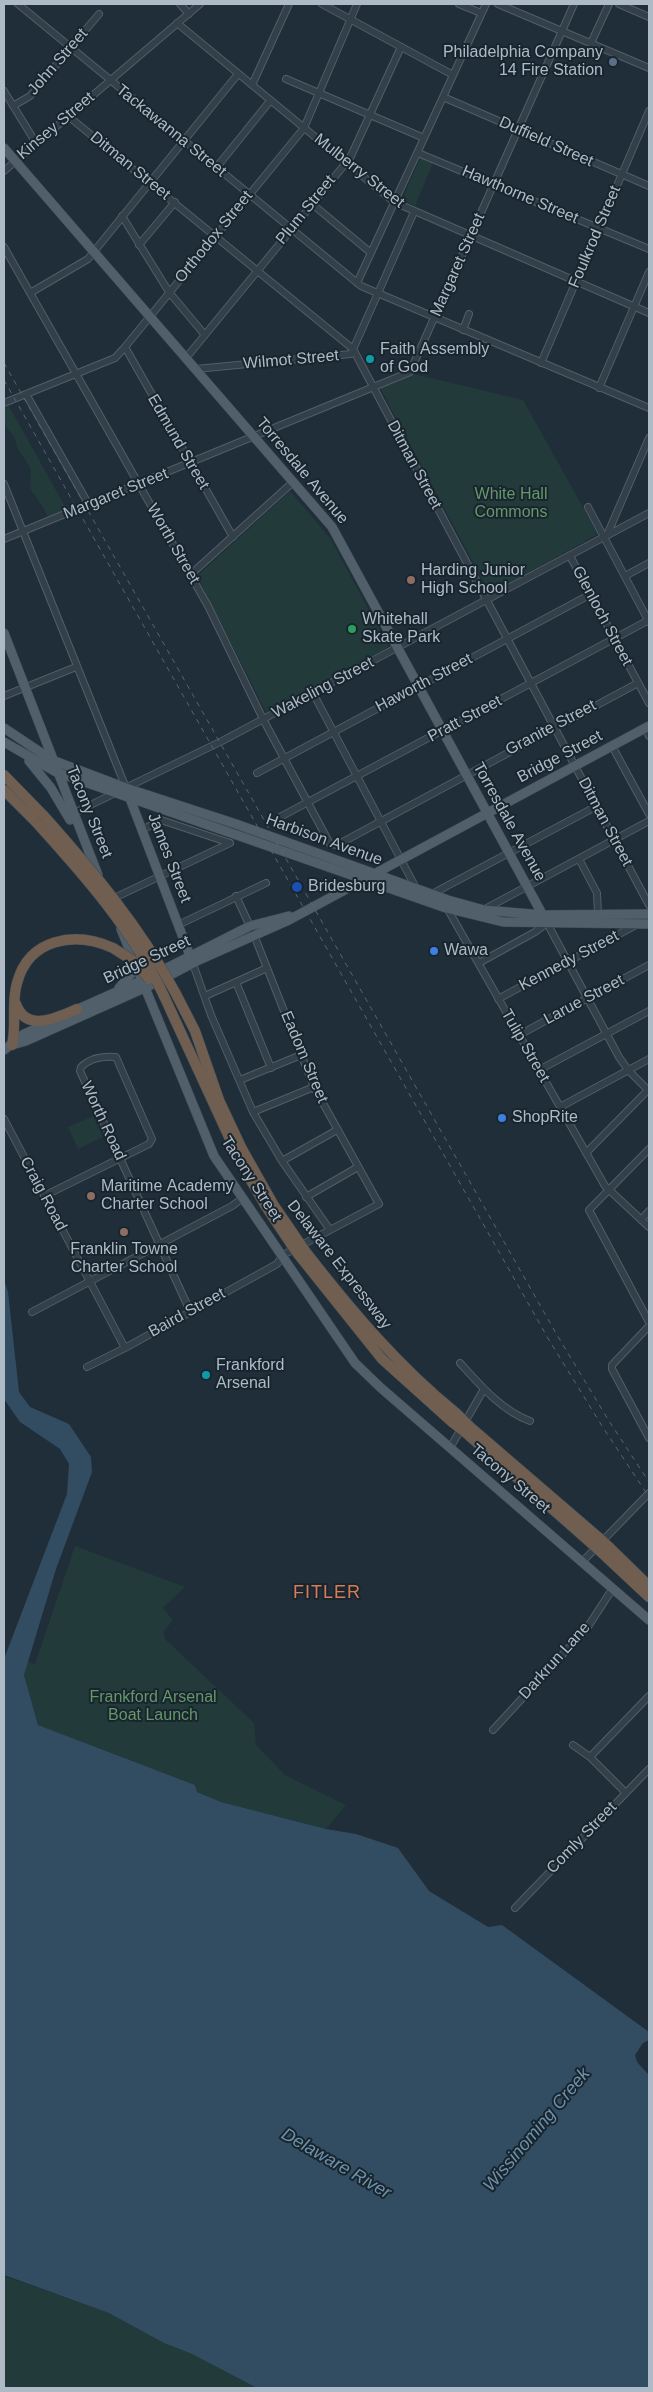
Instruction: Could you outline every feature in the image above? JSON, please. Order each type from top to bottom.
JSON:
[{"type":"highway","name":"Delaware Expressway","points":[[4,775],[40,818],[108,890],[136,928],[175,992],[195,1031],[219,1100],[242,1149],[295,1243]]},
{"type":"highway","name":"Delaware Expressway","points":[[4,790],[40,818],[124,928],[186,1042],[240,1163],[265,1205],[302,1253],[401,1365],[454,1417],[649,1586]]},
{"type":"highway","points":[[8,1047],[14,1033],[16,985],[21,971],[33,955],[50,943],[58,940],[79,939],[103,943],[113,948],[135,962],[163,998]]},
{"type":"highway","points":[[15,1000],[20,1013],[32,1020],[49,1020],[77,1009]]},
{"type":"highway","name":"Delaware Expressway","points":[[606,1550],[649,1597]]},
{"type":"main road","name":"Torresdale Avenue","points":[[4,148],[196,368],[338,536],[399,647],[465,775],[545,919]]},
{"type":"main road","name":"Tacony Street","points":[[4,633],[81,838],[145,984],[214,1156],[361,1371],[649,1620]]},
{"type":"main road","name":"Harbison Avenue","points":[[4,728],[52,760],[126,788],[236,824],[374,874],[417,890],[427,897]]},
{"type":"main road","name":"Bridge Street","points":[[191,960],[287,921],[612,746],[648,730]]},
{"type":"main road","name":"Harbison Avenue","points":[[4,742],[56,772],[365,880],[427,897],[503,922],[598,914],[643,917],[649,924]]},
{"type":"main road","points":[[22,754],[47,782],[81,838]]},
{"type":"main road","name":"James Street","points":[[126,788],[191,960]]},
{"type":"main road","name":"Harbison Avenue","points":[[447,904],[545,919],[643,917]]},
{"type":"main road","name":"Bridge Street","points":[[8,1047],[26,1041],[145,984],[250,926],[299,913]]},
{"type":"main road","points":[[109,995],[130,977],[134,958]]},
{"type":"main road","name":"Bridge Street","points":[[8,1047],[24,1034],[77,1009],[109,995],[145,984]]},
{"type":"street","name":"Tackawanna Street","points":[[18,4],[357,283],[649,408]]},
{"type":"street","points":[[180,4],[189,14]]},
{"type":"street","name":"Kinsey Street","points":[[4,171],[200,4]]},
{"type":"street","points":[[252,85],[289,4]]},
{"type":"street","points":[[322,4],[453,75]]},
{"type":"street","name":"Orthodox Street","points":[[4,403],[115,358],[125,347],[304,128],[357,4]]},
{"type":"street","points":[[459,4],[481,13]]},
{"type":"street","points":[[357,283],[486,4]]},
{"type":"street","points":[[498,4],[649,68]]},
{"type":"street","name":"Margaret Street","points":[[4,539],[410,372],[436,318],[574,4]]},
{"type":"street","points":[[591,43],[609,4]]},
{"type":"street","points":[[618,4],[649,18]]},
{"type":"street","name":"John Street","points":[[13,106],[30,96],[99,14]]},
{"type":"street","name":"Mulberry Street","points":[[177,23],[394,202],[649,313]]},
{"type":"street","name":"Plum Street","points":[[186,358],[290,228],[346,162],[401,47]]},
{"type":"street","points":[[30,293],[88,259],[182,140],[238,74]]},
{"type":"street","points":[[286,79],[424,138]]},
{"type":"street","points":[[4,90],[36,144]]},
{"type":"street","name":"Duffield Street","points":[[444,97],[649,186]]},
{"type":"street","points":[[216,168],[270,101]]},
{"type":"street","name":"Foulkrod Street","points":[[541,363],[649,111]]},
{"type":"street","name":"Ditman Street","points":[[68,116],[354,349],[649,905]]},
{"type":"street","name":"Hawthorne Street","points":[[418,153],[649,249]]},
{"type":"street","points":[[139,246],[175,202]]},
{"type":"street","points":[[311,203],[371,253]]},
{"type":"street","name":"Wilmot Street","points":[[196,368],[351,354],[414,212]]},
{"type":"street","points":[[122,216],[169,292],[204,334]]},
{"type":"street","name":"Worth Street","points":[[4,247],[208,606],[263,719],[333,845]]},
{"type":"street","points":[[599,388],[649,272]]},
{"type":"street","points":[[463,330],[470,314]]},
{"type":"street","name":"Edmund Street","points":[[125,347],[233,537]]},
{"type":"street","points":[[26,394],[88,505]]},
{"type":"street","points":[[604,538],[611,529],[649,438]]},
{"type":"street","points":[[190,575],[293,482]]},
{"type":"street","name":"James Street","points":[[4,484],[126,788]]},
{"type":"street","points":[[588,507],[649,621]]},
{"type":"street","name":"Wakeling Street","points":[[72,814],[313,693],[649,513]]},
{"type":"street","name":"Glenloch Street","points":[[570,556],[649,703]]},
{"type":"street","points":[[625,576],[649,563]]},
{"type":"street","name":"Haworth Street","points":[[257,773],[590,594]]},
{"type":"street","name":"Pratt Street","points":[[280,817],[649,621]]},
{"type":"street","points":[[4,696],[76,667]]},
{"type":"street","name":"Granite Street","points":[[333,845],[638,682]]},
{"type":"street","points":[[313,693],[417,890]]},
{"type":"street","points":[[612,746],[649,814]]},
{"type":"street","points":[[427,897],[597,806]]},
{"type":"street","points":[[108,900],[230,843],[161,820],[142,830]]},
{"type":"street","points":[[484,910],[649,821]]},
{"type":"street","points":[[580,859],[598,893],[598,914]]},
{"type":"street","points":[[178,924],[266,883]]},
{"type":"street","name":"Eadom Street","points":[[236,896],[254,935],[314,1087],[379,1204],[371,1208]]},
{"type":"street","name":"Tulip Street","points":[[447,904],[498,998],[609,1190],[649,1227]]},
{"type":"street","name":"Kennedy Street","points":[[498,998],[567,962],[643,917]]},
{"type":"street","points":[[479,963],[535,932],[545,919]]},
{"type":"street","name":"Torresdale Avenue","points":[[545,919],[606,1034],[628,1070],[649,1090]]},
{"type":"street","name":"James Street","points":[[191,960],[253,1112],[282,1161],[330,1230]]},
{"type":"street","name":"Larue Street","points":[[519,1035],[649,966]]},
{"type":"street","points":[[205,996],[267,968]]},
{"type":"street","points":[[236,982],[271,1068]]},
{"type":"street","points":[[539,1070],[649,1011]]},
{"type":"street","points":[[240,1080],[301,1055]]},
{"type":"street","name":"Worth Road","points":[[120,1158],[149,1144],[152,1139],[116,1057],[102,1057],[86,1062],[80,1067],[80,1071],[190,1311]]},
{"type":"street","points":[[560,1107],[649,1059]]},
{"type":"street","points":[[253,1112],[314,1087]]},
{"type":"street","points":[[586,1153],[649,1090]]},
{"type":"street","name":"Craig Road","points":[[4,1119],[125,1348]]},
{"type":"street","points":[[282,1161],[337,1130]]},
{"type":"street","points":[[649,1149],[589,1210],[649,1322]]},
{"type":"street","points":[[44,1196],[120,1158]]},
{"type":"street","points":[[306,1197],[358,1167]]},
{"type":"street","points":[[32,1312],[243,1198]]},
{"type":"street","name":"Baird Street","points":[[86,1367],[125,1348],[277,1264],[283,1255],[371,1208]]},
{"type":"street","points":[[641,1220],[649,1211]]},
{"type":"street","points":[[649,1326],[613,1364],[612,1369],[649,1438]]},
{"type":"street","points":[[460,1364],[484,1389],[516,1416],[530,1421]]},
{"type":"street","points":[[450,1448],[484,1389]]},
{"type":"street","points":[[583,1561],[649,1493]]},
{"type":"street","name":"Darkrun Lane","points":[[493,1730],[587,1628],[613,1588]]},
{"type":"street","points":[[590,1757],[649,1696]]},
{"type":"street","points":[[573,1744],[590,1757],[626,1793]]},
{"type":"street","name":"Comly Street","points":[[515,1908],[649,1769]]},
{"type":"green space","points":[[420,158],[433,163],[415,206],[402,200]]},
{"type":"green space","name":"White Hall Commons","points":[[414,374],[523,400],[598,534],[490,594],[380,388]]},
{"type":"green space","points":[[9,406],[67,510],[49,519],[30,489],[31,469],[18,449],[14,437],[4,424],[4,408]]},
{"type":"green space","points":[[290,491],[330,538],[388,645],[387,648],[266,712],[197,576]]},
{"type":"green space","points":[[93,1116],[103,1137],[78,1149],[68,1127]]},
{"type":"green space","name":"Frankford Arsenal Boat Launch","points":[[75,1546],[185,1587],[163,1608],[173,1620],[164,1631],[165,1639],[254,1723],[256,1745],[285,1775],[346,1805],[326,1829],[221,1802],[197,1792],[195,1785],[38,1725],[24,1675],[27,1662],[35,1664]]},
{"type":"green space","points":[[4,2276],[110,2313],[164,2343],[192,2354],[257,2388],[4,2388]]},
{"type":"water","points":[[4,1280],[8,1292],[19,1392],[30,1407],[69,1424],[91,1457],[92,1472],[56,1569],[24,1675],[38,1725],[195,1785],[197,1792],[221,1802],[326,1829],[356,1834],[398,1848],[429,1891],[488,1927],[502,1925],[649,2032],[649,2040],[643,2043],[635,2055],[637,2062],[649,2075],[649,2388],[257,2388],[192,2354],[164,2343],[109,2313],[4,2275],[4,1659],[67,1494],[69,1464],[60,1449],[20,1422],[4,1399]]},
{"type":"railway","points":[[4,363],[557,1335],[609,1421],[649,1482]]},
{"type":"railway","points":[[4,380],[549,1340],[649,1497]]},
{"type":"place","name":"Philadelphia Company 14 Fire Station","points":[[613,62]]},
{"type":"place","name":"Faith Assembly of God","points":[[370,359]]},
{"type":"place","name":"Harding Junior High School","points":[[411,580]]},
{"type":"place","name":"Whitehall Skate Park","points":[[352,629]]},
{"type":"place","name":"Bridesburg","points":[[297,887]]},
{"type":"place","name":"Wawa","points":[[434,951]]},
{"type":"place","name":"ShopRite","points":[[502,1118]]},
{"type":"place","name":"Maritime Academy Charter School","points":[[91,1196]]},
{"type":"place","name":"Franklin Towne Charter School","points":[[124,1232]]},
{"type":"place","name":"Frankford Arsenal","points":[[206,1375]]},
{"type":"district","name":"FITLER","points":[[327,1593]]},
{"type":"water label","name":"Wissinoming Creek","points":[[537,2130]]},
{"type":"water label","name":"Delaware River","points":[[336,2164]]}]
